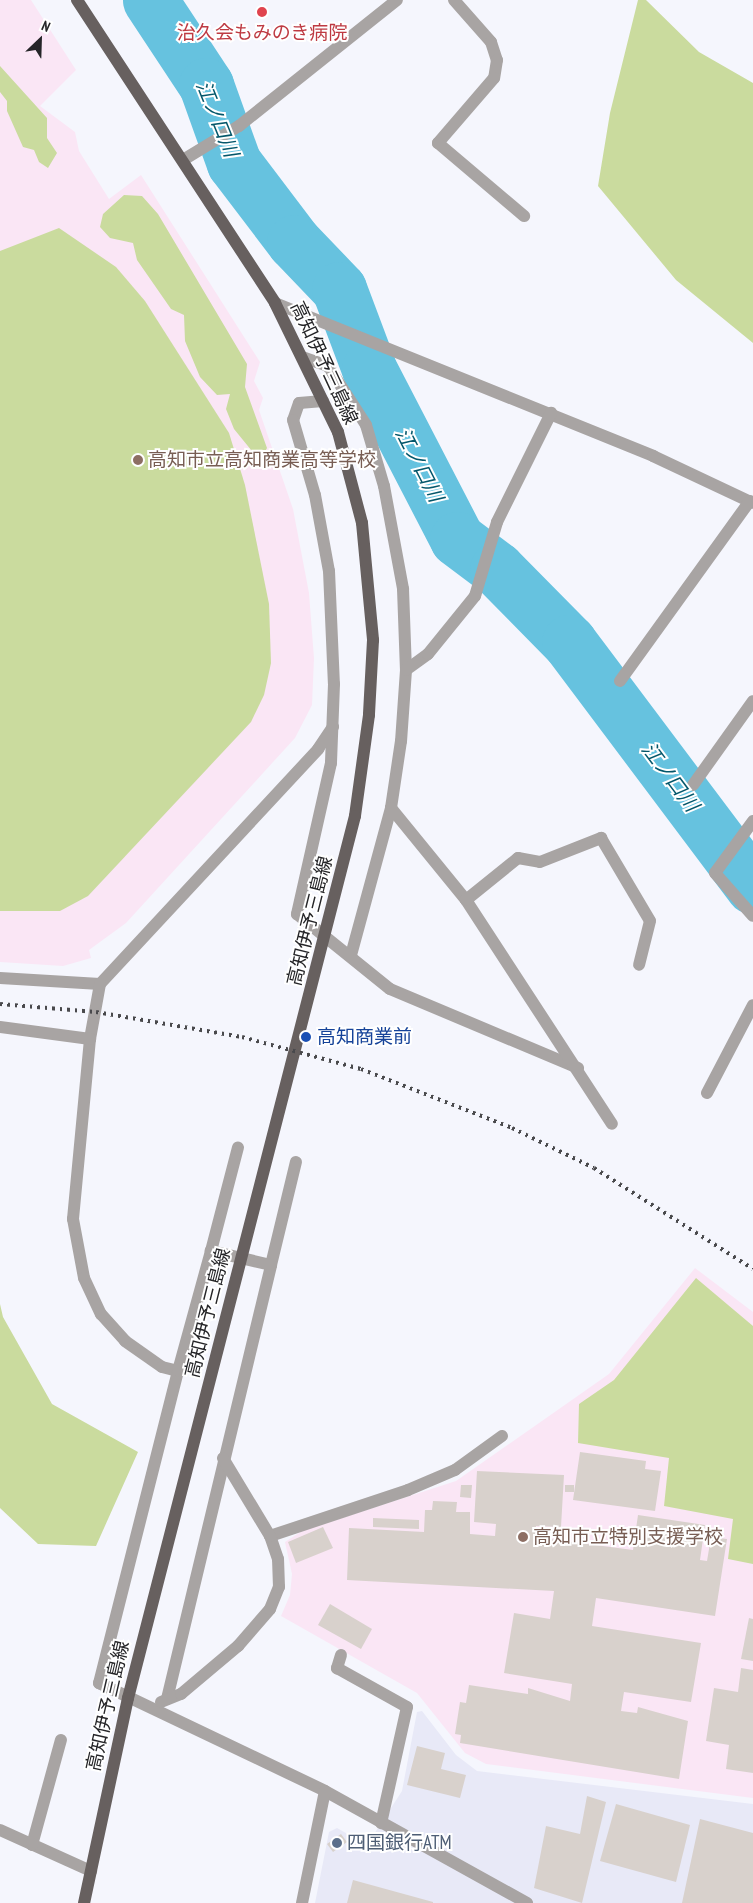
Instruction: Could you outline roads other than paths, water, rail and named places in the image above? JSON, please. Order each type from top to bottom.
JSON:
[{"type":"main road","name":"高知伊予三島線","points":[[77,0],[275,303],[341,441],[362,523],[370,582],[369,715],[355,816],[128,1698],[84,1903]]},
{"type":"street","points":[[183,160],[239,126],[397,0]]},
{"type":"street","points":[[454,0],[491,42],[497,60],[494,78],[438,143],[524,216]]},
{"type":"street","points":[[275,303],[383,344],[551,413],[752,502],[620,681]]},
{"type":"street","points":[[302,357],[328,366],[366,424],[395,541],[406,670],[391,808],[351,955]]},
{"type":"street","points":[[323,401],[299,403],[293,420],[315,495],[328,571],[333,727],[331,763],[298,914],[351,955],[390,989],[578,1068]]},
{"type":"street","points":[[406,670],[428,654],[480,584],[491,552],[497,522],[551,413]]},
{"type":"street","points":[[693,786],[753,701]]},
{"type":"street","points":[[178,1371],[162,1367],[126,1341],[101,1314],[84,1278],[73,1219],[90,1038],[100,984],[318,750],[333,727]]},
{"type":"street","points":[[391,808],[466,900],[578,1068],[612,1124]]},
{"type":"street","points":[[753,821],[716,873],[753,916]]},
{"type":"street","points":[[466,900],[518,858],[540,862],[601,838],[650,921],[639,965]]},
{"type":"street","points":[[0,978],[100,984]]},
{"type":"street","points":[[707,1093],[753,1005]]},
{"type":"street","points":[[0,1027],[90,1038]]},
{"type":"street","points":[[238,1147],[178,1371],[99,1683],[325,1791],[527,1903]]},
{"type":"street","points":[[167,1700],[223,1458],[296,1162]]},
{"type":"street","points":[[211,1251],[271,1264]]},
{"type":"street","points":[[270,1536],[408,1490],[455,1470],[502,1436]]},
{"type":"street","points":[[148,1707],[181,1694],[238,1646],[270,1609],[279,1587],[278,1559],[270,1536],[223,1458]]},
{"type":"street","points":[[341,1654],[337,1668],[407,1707],[381,1823]]},
{"type":"street","points":[[32,1845],[61,1740]]},
{"type":"street","points":[[302,1903],[325,1791]]},
{"type":"street","points":[[0,1830],[91,1870]]},
{"type":"waterway","name":"江ノ口川","points":[[150,0],[206,85],[234,163],[294,242],[339,289],[369,369],[457,539],[497,569],[569,642],[753,887]]},
{"type":"railway","points":[[0,1004],[96,1012],[242,1037],[361,1069],[512,1128],[594,1168],[753,1269]]},
{"type":"place","name":"治久会もみのき病院","points":[[262,12]]},
{"type":"place","name":"高知市立高知商業高等学校","points":[[138,460]]},
{"type":"place","name":"高知商業前","points":[[306,1037]]},
{"type":"place","name":"高知市立特別支援学校","points":[[523,1537]]},
{"type":"place","name":"四国銀行ATM","points":[[337,1843]]}]
